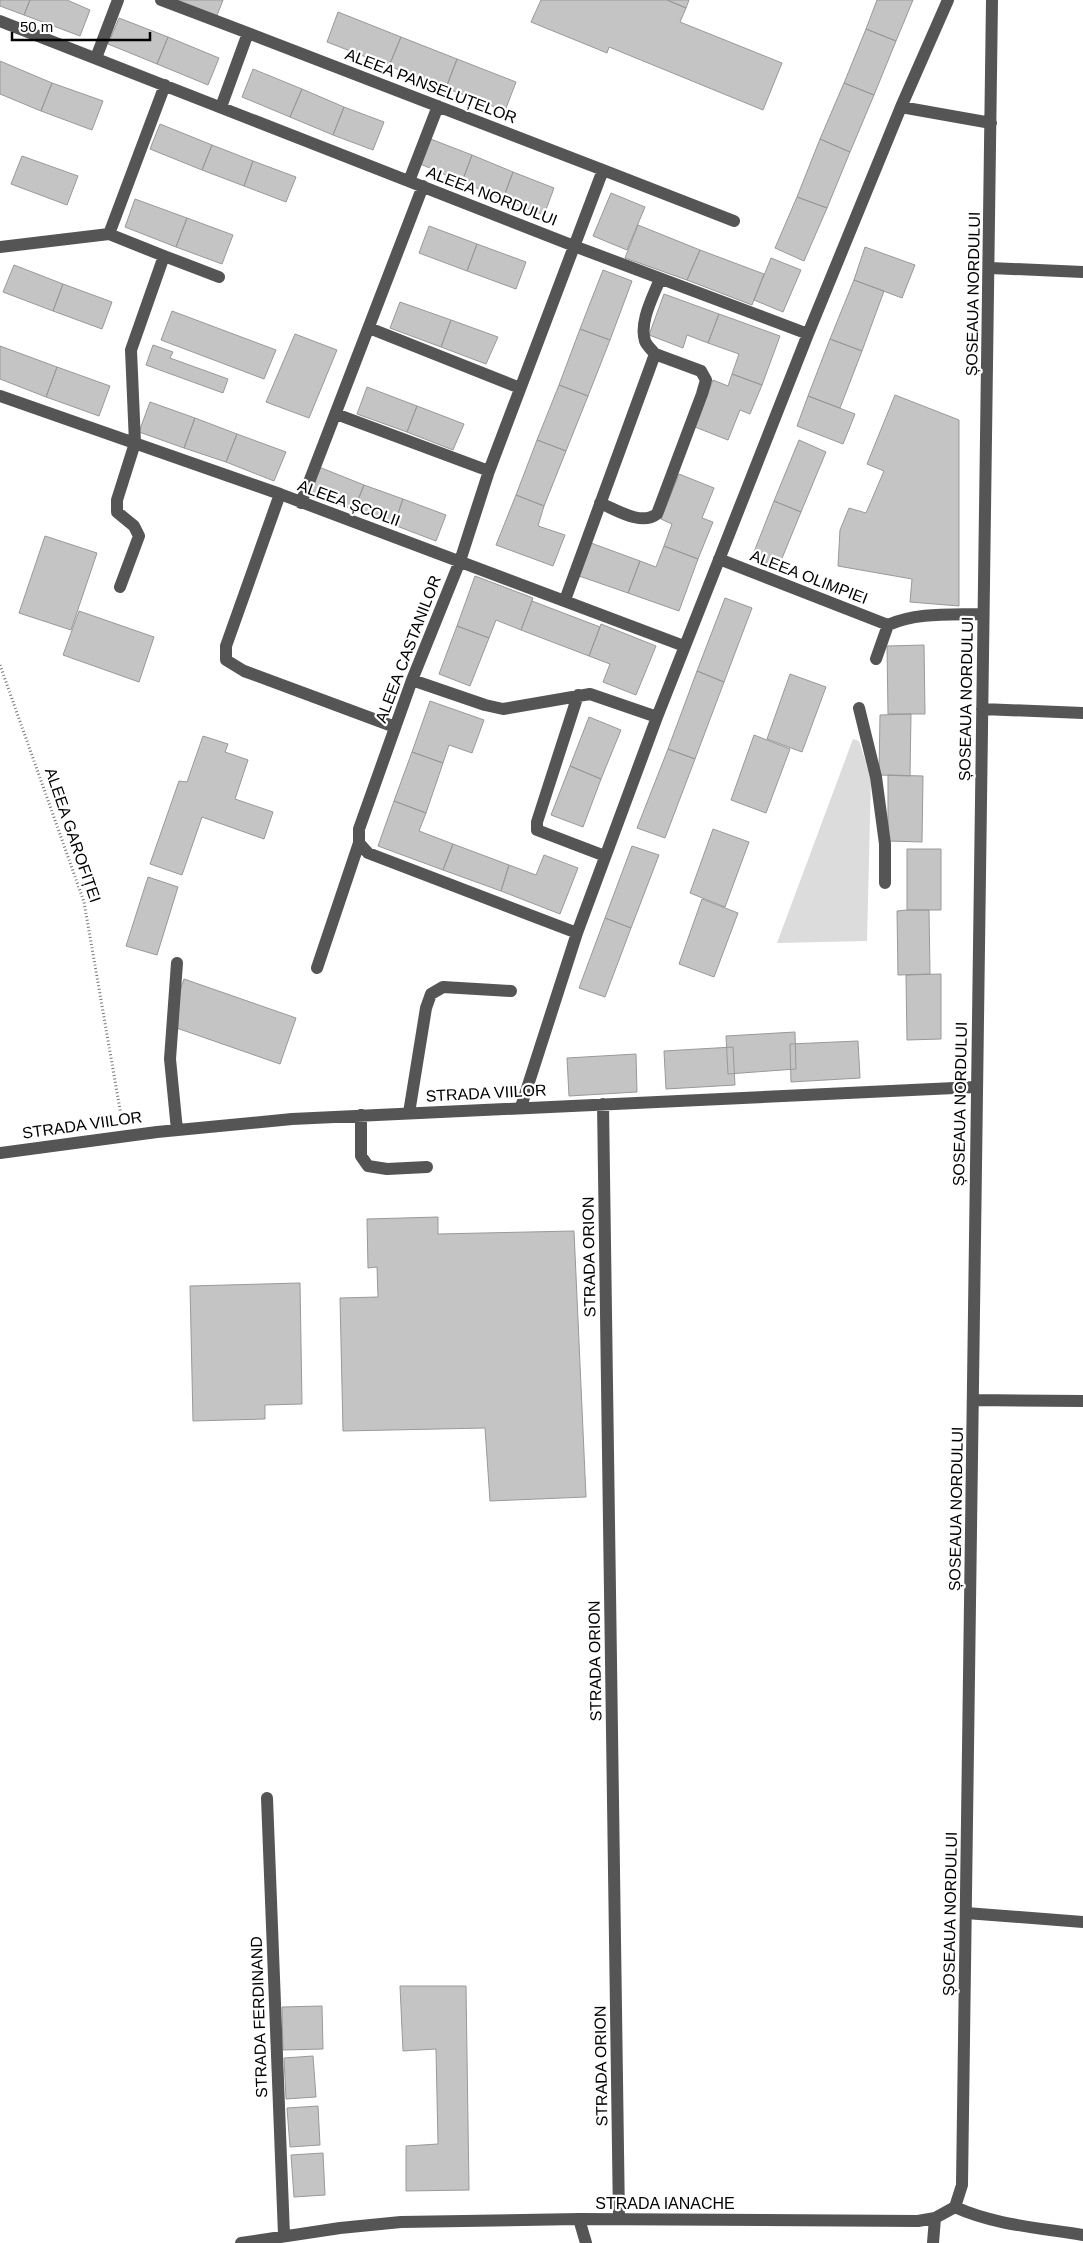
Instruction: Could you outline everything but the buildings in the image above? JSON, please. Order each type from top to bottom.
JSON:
[{"type":"street","points":[[96,58],[118,0]]},
{"type":"street","name":"ALEEA PANSELUȚELOR","points":[[161,0],[734,221]]},
{"type":"street","points":[[521,1107],[577,933],[656,717],[808,334],[901,107],[948,0]]},
{"type":"street","name":"ȘOSEAUA NORDULUI","points":[[955,2207],[962,2185],[974,1400],[976,1087],[992,123],[992,0]]},
{"type":"street","name":"ALEEA NORDULUI","points":[[0,20],[574,246],[808,334]]},
{"type":"street","points":[[221,107],[248,33]]},
{"type":"street","points":[[109,234],[165,85]]},
{"type":"street","points":[[409,180],[438,106]]},
{"type":"street","points":[[901,107],[992,123]]},
{"type":"street","points":[[574,246],[603,170]]},
{"type":"street","points":[[301,503],[423,186]]},
{"type":"street","points":[[0,247],[109,234],[219,277]]},
{"type":"street","name":"ALEEA CASTANILOR","points":[[317,968],[359,843],[359,829],[395,727],[460,561],[489,471],[574,246]]},
{"type":"street","points":[[120,587],[139,536],[134,526],[117,512],[117,500],[135,443],[132,350],[164,256]]},
{"type":"street","points":[[990,268],[1083,272]]},
{"type":"street","points":[[600,503],[642,519],[650,518],[657,514],[706,380],[701,371],[655,354],[646,344],[644,332],[648,308],[660,279]]},
{"type":"street","points":[[369,328],[520,388]]},
{"type":"street","points":[[564,600],[655,354]]},
{"type":"street","name":"ALEEA ȘCOLII","points":[[0,396],[280,494],[684,646]]},
{"type":"street","points":[[336,414],[489,471]]},
{"type":"street","points":[[280,494],[226,646],[226,660],[244,671],[395,727]]},
{"type":"street","name":"ALEEA OLIMPIEI","points":[[719,559],[888,625]]},
{"type":"street","points":[[876,658],[888,625],[902,619],[926,616],[983,614]]},
{"type":"street","points":[[412,680],[485,705],[503,708],[590,694],[656,717]]},
{"type":"street","points":[[578,695],[537,822],[537,830],[605,856]]},
{"type":"street","points":[[859,708],[876,777],[885,844],[885,883]]},
{"type":"street","points":[[982,709],[1083,713]]},
{"type":"street","points":[[359,843],[368,853],[577,933]]},
{"type":"street","points":[[177,1130],[170,1059],[178,963]]},
{"type":"street","points":[[409,1113],[426,1008],[431,994],[443,987],[511,991]]},
{"type":"street","name":"STRADA VIILOR","points":[[0,1153],[125,1136],[292,1119],[976,1087]]},
{"type":"street","name":"STRADA ORION","points":[[603,1104],[620,2219]]},
{"type":"street","points":[[361,1116],[361,1156],[368,1166],[387,1169],[427,1167]]},
{"type":"street","points":[[974,1400],[1083,1401]]},
{"type":"street","name":"STRADA FERDINAND","points":[[267,1798],[284,2235]]},
{"type":"street","points":[[966,1913],[1083,1922]]},
{"type":"street","points":[[955,2207],[997,2221],[1083,2235]]},
{"type":"street","name":"STRADA IANACHE","points":[[242,2243],[284,2235],[401,2222],[579,2219],[918,2220],[935,2218],[955,2207]]},
{"type":"street","points":[[933,2243],[935,2218]]},
{"type":"street","points":[[579,2219],[586,2243]]},
{"type":"path","name":"ALEEA GAROFIȚEI","points":[[0,665],[84,902],[125,1136]]},
{"type":"shaded area","points":[[853,739],[859,741],[871,778],[867,941],[777,943]]}]
